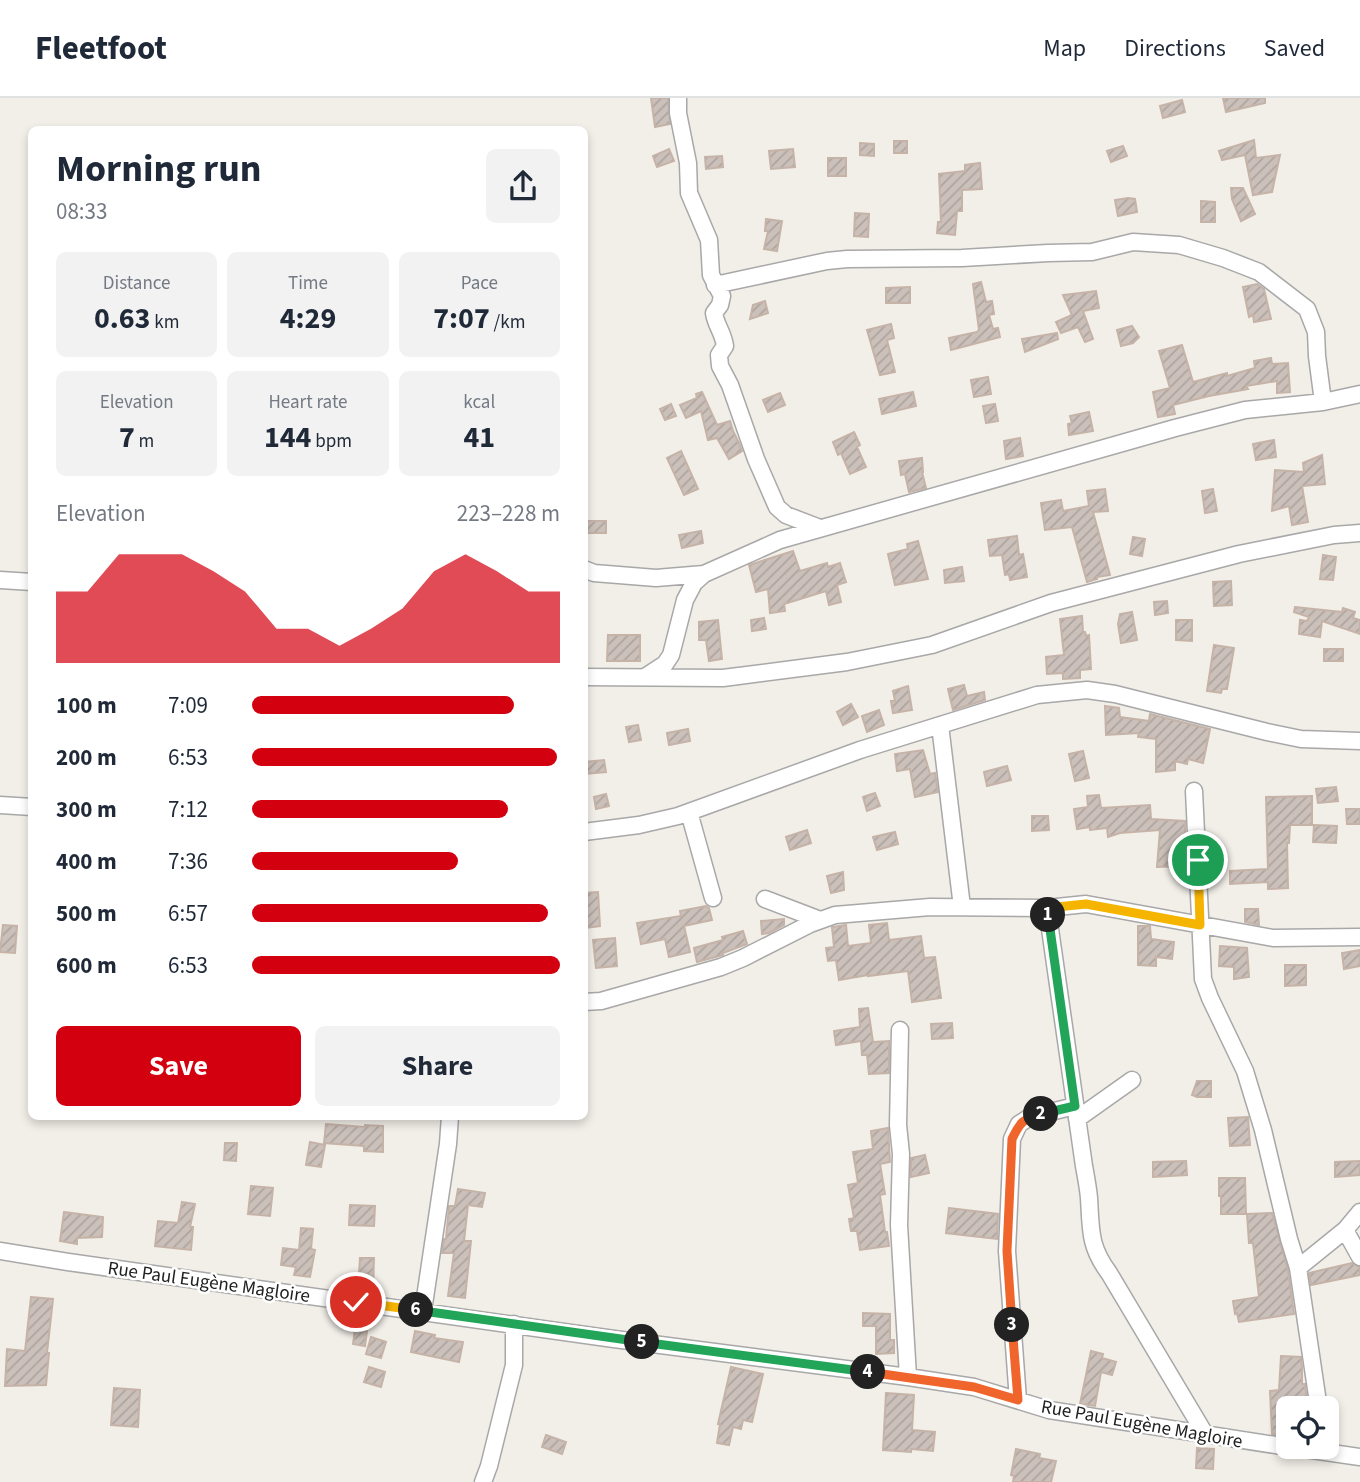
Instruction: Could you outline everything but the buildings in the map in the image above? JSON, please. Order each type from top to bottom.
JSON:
[{"type":"street","points":[[678,98],[678,113],[688,163],[689,192],[709,240],[711,275],[722,296],[714,313],[715,321],[724,335],[725,346],[719,355],[720,366],[730,385],[756,459],[777,507],[786,515],[820,528]]},
{"type":"street","points":[[715,285],[847,259],[962,258],[1092,252],[1133,243],[1179,245],[1259,272],[1307,309],[1316,332],[1324,402]]},
{"type":"street","points":[[645,677],[665,664],[671,655],[685,600],[694,583],[704,574],[780,540],[1245,410],[1324,402],[1360,394]]},
{"type":"street","points":[[588,677],[723,678],[847,662],[932,645],[1051,603],[1239,554],[1334,535],[1360,533]]},
{"type":"street","points":[[588,571],[656,578],[704,574]]},
{"type":"street","points":[[0,580],[28,582]]},
{"type":"street","points":[[588,831],[639,825],[678,816],[859,750],[1037,695],[1087,690],[1115,694],[1289,736],[1360,741]]},
{"type":"street","points":[[940,725],[962,907]]},
{"type":"street","points":[[1194,791],[1203,979],[1245,1072],[1263,1130],[1298,1268],[1318,1396]]},
{"type":"street","points":[[0,805],[28,807]]},
{"type":"street","points":[[689,812],[713,898]]},
{"type":"street","points":[[765,900],[820,920]]},
{"type":"street","points":[[588,1002],[601,1001],[721,967],[810,924],[835,915],[930,907],[1047,908],[1086,904],[1273,938],[1360,937]]},
{"type":"street","points":[[1047,908],[1089,1194],[1090,1229],[1097,1253],[1205,1434]]},
{"type":"street","points":[[900,1030],[899,1225],[908,1377]]},
{"type":"street","points":[[1018,1400],[1007,1251],[1012,1139],[1019,1124],[1030,1117],[1076,1112],[1132,1080]]},
{"type":"street","points":[[423,1311],[450,1120]]},
{"type":"street","points":[[1298,1268],[1345,1230],[1360,1212]]},
{"type":"street","points":[[1345,1230],[1360,1257]]},
{"type":"street","name":"Rue Paul Eugène Magloire","points":[[0,1251],[974,1387],[1049,1409],[1276,1445]]},
{"type":"street","points":[[483,1482],[514,1365],[514,1324]]},
{"type":"street","name":"Rue Paul Eugène Magloire","points":[[1339,1453],[1360,1457]]},
{"type":"route","points":[[356,1302],[908,1377],[974,1387],[1018,1400],[1007,1251],[1012,1139],[1019,1124],[1030,1117],[1075,1106],[1047,908],[1086,904],[1200,925],[1198,860]]}]
